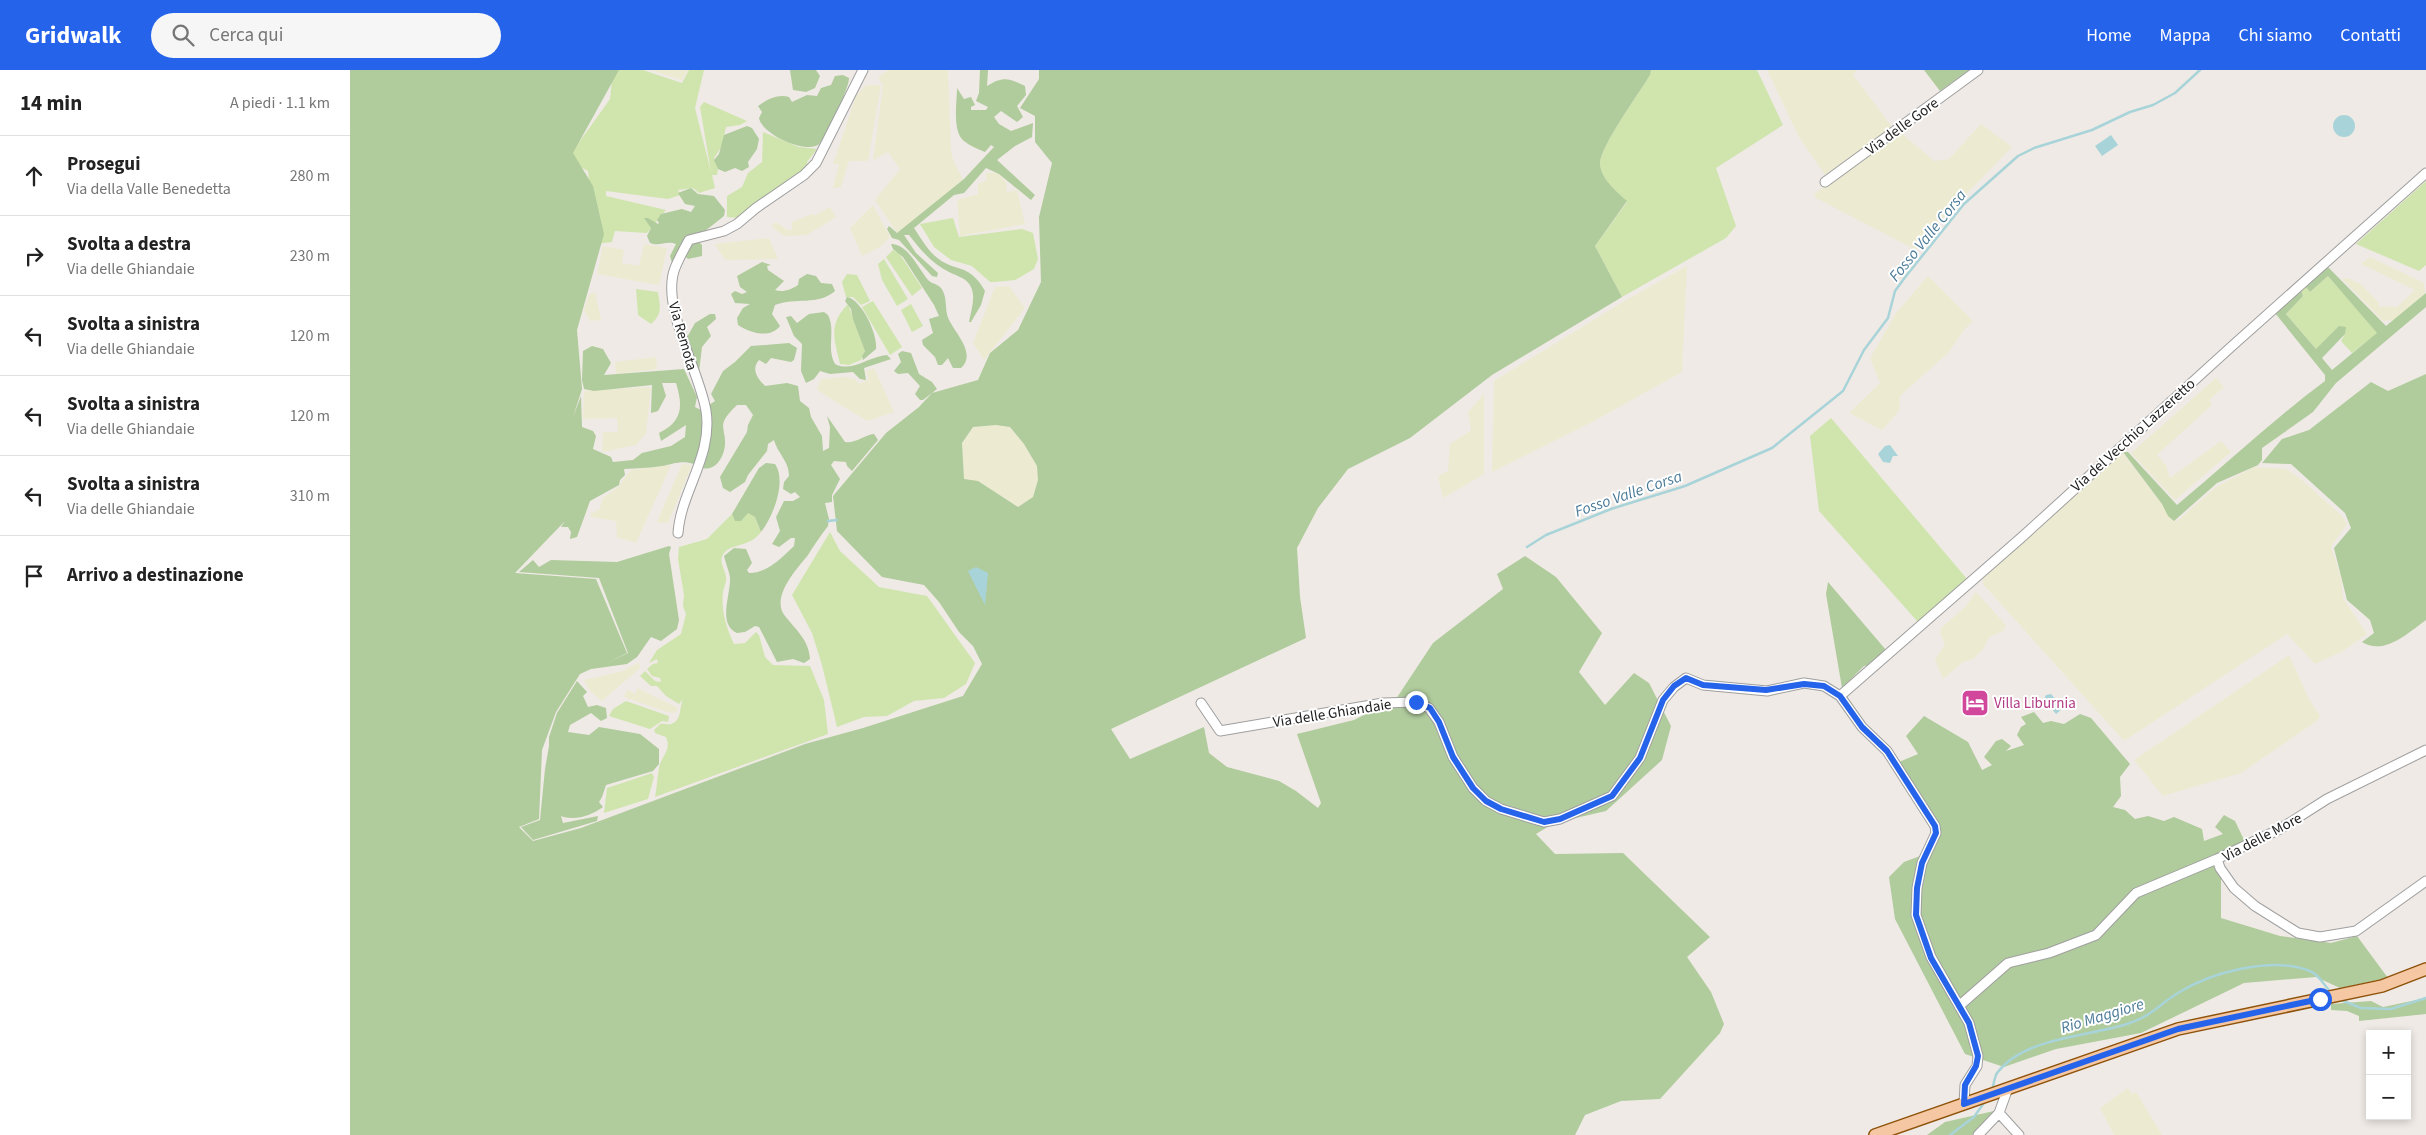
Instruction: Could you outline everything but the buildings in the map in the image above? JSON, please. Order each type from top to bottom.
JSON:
[{"type":"main road","points":[[1875,1135],[2178,1029],[2382,986],[2426,970]]},
{"type":"street","name":"Via Remota","points":[[678,533],[681,515],[705,446],[706,412],[681,334],[671,291],[674,269],[689,240],[724,231],[737,224],[756,208],[804,175],[816,163],[863,70]]},
{"type":"street","name":"Via delle Gore","points":[[1825,182],[1978,70]]},
{"type":"street","name":"Via del Vecchio Lazzeretto","points":[[1840,696],[2022,537],[2426,173]]},
{"type":"street","name":"Via delle Ghiandaie","points":[[1201,703],[1220,730],[1384,703],[1416,702],[1430,708],[1439,722],[1453,757],[1473,788],[1486,801],[1501,809],[1544,822],[1560,819],[1612,796],[1640,758],[1663,700],[1674,686],[1686,678],[1703,685],[1766,690],[1804,684],[1824,686],[1840,696],[1862,727],[1887,751],[1935,826],[1936,833],[1922,863],[1917,888],[1916,915],[1931,958],[1969,1023],[1978,1056],[1976,1066],[1965,1085],[1964,1104]]},
{"type":"street","name":"Via delle More","points":[[2426,750],[2327,799],[2280,829],[2217,859],[2220,868],[2234,888],[2255,906],[2298,933],[2320,937],[2356,931],[2426,881]]},
{"type":"street","points":[[1959,1006],[2008,963],[2049,953],[2096,935],[2136,893],[2217,859]]},
{"type":"street","points":[[1978,1135],[2000,1113],[2004,1090]]},
{"type":"street","points":[[2000,1113],[2019,1135]]},
{"type":"green space","points":[[350,70],[619,70],[573,153],[593,186],[604,234],[577,330],[582,389],[573,417],[581,396],[582,427],[593,431],[596,436],[593,449],[611,457],[613,462],[633,460],[642,453],[671,446],[685,437],[686,425],[661,441],[659,433],[677,418],[680,399],[676,383],[662,383],[666,396],[658,411],[651,413],[652,385],[594,391],[584,389],[582,380],[583,351],[592,346],[603,349],[611,363],[604,375],[684,369],[697,397],[695,407],[701,410],[702,445],[694,464],[681,462],[657,467],[624,469],[625,475],[620,480],[619,485],[590,501],[577,537],[570,539],[571,532],[568,527],[561,527],[565,521],[515,573],[596,579],[627,653],[605,664],[628,653],[599,578],[519,572],[533,560],[539,567],[551,560],[617,562],[669,546],[671,547],[669,554],[679,620],[677,629],[661,641],[651,637],[637,657],[627,664],[591,669],[580,674],[556,712],[542,750],[539,819],[519,827],[533,841],[581,828],[805,744],[863,728],[963,696],[982,664],[973,646],[959,632],[939,602],[924,585],[882,577],[837,531],[833,496],[886,433],[919,407],[932,393],[978,380],[990,353],[1018,330],[1041,282],[1039,217],[1052,163],[1035,142],[1035,116],[1020,108],[1039,79],[1039,70],[1651,70],[1650,75],[1621,120],[1601,156],[1600,164],[1603,175],[1627,201],[1595,246],[1622,297],[1492,375],[1410,438],[1348,469],[1318,508],[1297,548],[1300,597],[1306,638],[1111,729],[1130,759],[1204,727],[1209,753],[1227,767],[1279,781],[1318,808],[1321,803],[1297,734],[1354,720],[1396,699],[1433,643],[1503,589],[1497,574],[1525,556],[1556,577],[1602,633],[1579,672],[1605,705],[1634,673],[1649,683],[1671,726],[1662,760],[1606,811],[1554,823],[1536,834],[1555,854],[1623,853],[1710,937],[1687,957],[1711,992],[1724,1024],[1720,1033],[1660,1099],[1621,1101],[1585,1115],[1575,1135],[350,1135]],"holes":[[[996,425],[1010,427],[1024,444],[1037,466],[1038,480],[1033,497],[1018,507],[978,481],[964,479],[962,443],[973,427]]]},
{"type":"green space","points":[[613,70],[643,70],[682,83],[689,70],[704,70],[695,108],[711,172],[700,107],[704,102],[747,121],[740,125],[726,127],[722,146],[714,158],[718,169],[717,175],[712,175],[715,188],[699,193],[693,188],[678,190],[680,195],[668,199],[606,191],[606,196],[666,210],[647,233],[615,231],[612,242],[596,244],[588,171],[572,162],[570,155],[610,99]]},
{"type":"green space","points":[[650,70],[688,70],[682,80]]},
{"type":"green space","points":[[790,70],[816,70],[820,76],[815,88],[806,92],[793,90]]},
{"type":"green space","points":[[888,70],[948,70],[951,150],[953,160],[963,180],[897,233],[875,200],[900,169],[888,152],[873,160],[883,85],[878,78]]},
{"type":"green space","points":[[980,70],[988,70],[987,86],[1006,79],[1025,86],[1026,95],[1017,106],[1023,117],[1017,122],[1001,111],[994,117],[999,124],[1011,131],[1033,123],[1032,137],[1015,146],[997,160],[1035,195],[1031,200],[999,174],[986,168],[964,193],[954,195],[914,228],[935,256],[949,265],[973,275],[985,291],[981,305],[971,322],[969,322],[973,300],[971,287],[967,281],[937,265],[909,235],[904,235],[916,253],[938,273],[937,277],[932,276],[899,240],[892,238],[887,229],[889,226],[897,233],[964,179],[994,147],[991,145],[985,152],[964,141],[958,131],[957,88],[964,99],[971,97],[975,105],[971,107],[971,110],[986,110],[988,107],[976,101],[979,93]]},
{"type":"green space","points":[[1650,70],[1757,70],[1783,125],[1716,168],[1736,226],[1726,238],[1622,297],[1595,246],[1627,202],[1606,180],[1600,164],[1601,156],[1606,146],[1650,75]]},
{"type":"green space","points":[[1767,70],[1857,70],[1853,75],[1892,127],[1825,175],[1799,137]]},
{"type":"green space","points":[[1924,70],[1969,70],[1940,91]]},
{"type":"green space","points":[[843,75],[849,78],[846,91],[831,124],[818,145],[811,147],[794,144],[775,136],[762,124],[759,118],[762,112],[758,106],[762,103],[777,97],[789,97],[792,102],[807,95],[817,96],[821,88],[831,85],[835,76]]},
{"type":"green space","points":[[866,85],[881,85],[868,161],[849,161],[841,187],[833,188],[839,164],[833,164],[856,96]]},
{"type":"green space","points":[[1981,124],[2012,147],[1939,222],[1916,250],[1816,198],[1814,194],[1901,133],[1934,161],[1949,159]]},
{"type":"green space","points":[[747,126],[752,128],[759,139],[757,149],[748,162],[749,167],[742,171],[735,168],[725,172],[718,169],[714,160],[719,154],[724,135]]},
{"type":"green space","points":[[763,132],[799,147],[817,149],[807,162],[808,165],[805,170],[739,218],[727,217],[727,196],[742,187],[748,173],[762,162]]},
{"type":"green space","points":[[986,173],[998,173],[1006,182],[1007,192],[1017,190],[1025,224],[960,236],[957,200],[978,194],[978,184],[986,181]]},
{"type":"green space","points":[[2426,181],[2426,265],[2419,271],[2356,244]]},
{"type":"green space","points":[[691,188],[698,194],[714,196],[725,210],[724,216],[700,235],[698,241],[702,245],[702,256],[688,259],[684,255],[672,263],[670,256],[676,244],[650,243],[647,236],[651,228],[644,218],[648,218],[658,224],[657,220],[661,214],[682,209],[691,212],[695,206],[685,204],[678,193]]},
{"type":"green space","points":[[873,205],[890,237],[880,247],[862,256],[850,228]]},
{"type":"green space","points":[[830,207],[836,217],[807,235],[784,236],[771,226],[776,222],[787,230],[792,230],[792,222],[812,214],[814,216]]},
{"type":"green space","points":[[953,218],[959,237],[1022,229],[1033,233],[1038,259],[1034,269],[1015,280],[990,282],[972,266],[951,260],[934,247],[920,224]]},
{"type":"green space","points":[[769,238],[778,259],[725,260],[715,244]]},
{"type":"green space","points":[[644,244],[667,248],[659,285],[597,274],[603,246],[624,250],[622,263],[639,266]]},
{"type":"green space","points":[[891,244],[897,245],[908,252],[928,280],[943,291],[949,320],[962,340],[967,355],[966,362],[961,368],[953,368],[948,358],[942,365],[938,365],[935,357],[923,345],[922,340],[933,333],[929,319],[939,316],[903,257],[893,249]]},
{"type":"green space","points":[[893,250],[899,253],[922,288],[912,296],[886,257]]},
{"type":"green space","points":[[2370,257],[2424,283],[2425,294],[2395,320],[2383,321],[2342,279],[2348,278],[2362,285],[2379,303],[2379,307],[2392,306],[2396,308],[2415,290],[2361,264]]},
{"type":"green space","points":[[884,259],[908,299],[897,306],[882,280],[878,264]]},
{"type":"green space","points":[[762,262],[771,265],[767,266],[768,270],[784,281],[775,290],[784,291],[793,288],[798,285],[799,279],[807,274],[816,276],[821,283],[832,284],[835,291],[828,296],[814,300],[775,305],[772,314],[780,326],[776,330],[765,334],[748,330],[738,325],[737,318],[743,308],[750,304],[735,303],[731,294],[735,291],[742,294],[747,292],[740,287],[737,276]]},
{"type":"green space","points":[[1687,266],[1682,372],[1592,422],[1492,472],[1494,381],[1626,300]]},
{"type":"green space","points":[[2327,266],[2386,326],[2426,293],[2426,307],[2336,383],[2313,412],[2262,448],[2262,460],[2258,465],[2217,483],[2174,521],[2168,516],[2162,504],[2123,452],[2128,452],[2177,505],[2325,381],[2325,375],[2275,313],[2301,290],[2303,296],[2286,314],[2316,349],[2339,326],[2346,327],[2345,334],[2322,358],[2332,370],[2377,333],[2328,276],[2310,292],[2305,286]]},
{"type":"green space","points":[[847,274],[857,275],[870,301],[861,305],[853,297],[846,297],[842,282]]},
{"type":"green space","points":[[1928,276],[1973,321],[1964,330],[1948,353],[1900,396],[1899,411],[1882,430],[1849,413],[1880,383],[1870,358],[1896,313]]},
{"type":"green space","points":[[2328,276],[2378,333],[2352,353],[2341,341],[2345,334],[2317,350],[2286,314],[2303,296],[2301,290],[2305,286],[2310,292]]},
{"type":"green space","points":[[1009,286],[1025,308],[984,360],[973,343],[995,287]]},
{"type":"green space","points":[[636,289],[658,292],[659,313],[651,324],[638,315]]},
{"type":"green space","points":[[595,292],[601,320],[590,321],[584,310],[589,295]]},
{"type":"green space","points":[[847,297],[858,304],[872,327],[876,349],[863,360],[862,356],[865,351],[851,309],[845,301]]},
{"type":"green space","points":[[873,301],[902,347],[890,355],[862,307]]},
{"type":"green space","points":[[848,304],[865,350],[861,360],[849,365],[840,364],[834,332],[837,319]]},
{"type":"green space","points":[[911,304],[923,326],[912,332],[901,310]]},
{"type":"green space","points":[[824,312],[828,315],[830,321],[831,352],[835,364],[847,367],[887,355],[891,359],[864,368],[866,380],[860,379],[853,372],[830,374],[820,371],[814,379],[806,383],[801,371],[802,344],[794,336],[786,317],[791,316],[797,323],[809,314]]},
{"type":"green space","points":[[710,314],[715,314],[716,319],[707,327],[711,336],[702,347],[699,372],[686,339],[695,323]]},
{"type":"green space","points":[[789,343],[797,348],[794,360],[791,362],[771,358],[766,364],[759,360],[755,370],[765,386],[787,383],[798,386],[800,401],[809,408],[811,417],[822,436],[823,451],[829,448],[830,427],[827,416],[845,442],[852,442],[874,434],[878,440],[852,471],[846,462],[834,461],[831,465],[840,479],[832,495],[832,502],[825,503],[829,519],[828,526],[792,575],[783,592],[781,608],[805,641],[809,652],[810,659],[804,663],[793,659],[777,662],[759,627],[755,626],[745,632],[737,633],[731,629],[726,616],[730,578],[724,556],[734,548],[746,549],[752,563],[747,570],[749,573],[768,568],[774,564],[794,546],[795,538],[791,538],[779,547],[772,544],[780,531],[776,517],[784,501],[793,501],[800,497],[795,492],[791,494],[783,489],[784,482],[789,476],[789,471],[774,440],[768,444],[767,451],[748,475],[745,482],[730,492],[723,488],[720,477],[747,432],[753,415],[746,405],[737,405],[724,422],[725,446],[720,461],[712,467],[703,468],[708,453],[706,407],[715,401],[711,394],[723,371],[751,346]]},
{"type":"green space","points":[[902,351],[911,353],[919,374],[932,382],[937,389],[923,400],[920,400],[915,394],[920,386],[908,373],[898,374],[894,371],[901,362],[898,354]]},
{"type":"green space","points":[[656,357],[657,369],[616,374],[615,362]]},
{"type":"green space","points":[[874,368],[894,412],[867,421],[817,390],[821,379],[846,377],[855,379],[859,384],[869,379],[866,371]]},
{"type":"green space","points":[[2426,374],[2426,620],[2396,641],[2387,645],[2370,646],[2362,642],[2374,633],[2370,620],[2347,600],[2334,548],[2351,528],[2345,513],[2291,464],[2262,463],[2282,439],[2309,430],[2371,382],[2388,391]]},
{"type":"green space","points":[[2216,378],[2224,387],[2209,400],[2212,405],[2157,455],[2166,465],[2170,478],[2221,441],[2231,452],[2175,500],[2131,453]]},
{"type":"green space","points":[[651,387],[646,433],[636,445],[602,452],[603,432],[618,432],[617,418],[583,419],[584,391]]},
{"type":"green space","points":[[1484,394],[1484,474],[1443,498],[1438,476],[1448,471],[1450,444],[1471,430],[1468,412]]},
{"type":"green space","points":[[1831,418],[1967,579],[1918,622],[1819,511],[1810,436]]},
{"type":"green space","points":[[996,425],[1010,427],[1024,444],[1037,466],[1038,480],[1033,497],[1018,507],[1002,496],[964,479],[962,443],[973,427]]},
{"type":"green space","points":[[2122,452],[2176,522],[2216,487],[2254,467],[2286,469],[2302,480],[2342,516],[2347,524],[2331,547],[2341,577],[2343,598],[2367,634],[2343,651],[2315,664],[2287,634],[2124,741],[1983,584],[1983,576]]},
{"type":"green space","points":[[766,463],[775,464],[780,480],[774,508],[761,532],[755,517],[748,513],[741,521],[735,521],[732,514],[759,468]]},
{"type":"green space","points":[[682,464],[692,465],[668,523],[657,522]]},
{"type":"green space","points":[[671,465],[636,543],[617,537],[616,521],[591,517],[591,513],[599,510],[603,498],[618,487],[631,470]]},
{"type":"green space","points":[[747,512],[755,517],[761,532],[747,543],[729,549],[722,558],[726,579],[723,592],[723,606],[729,631],[734,644],[745,643],[756,632],[759,635],[765,657],[773,665],[810,666],[824,700],[828,734],[655,797],[659,768],[668,742],[666,737],[655,733],[654,730],[660,724],[671,724],[677,720],[683,699],[679,704],[666,696],[657,686],[651,686],[640,676],[645,671],[655,681],[661,682],[660,678],[652,676],[647,669],[653,664],[658,663],[657,659],[649,663],[657,650],[681,634],[686,614],[683,606],[684,595],[678,559],[679,547],[707,539],[732,514],[735,521],[741,521]]},
{"type":"green space","points":[[830,532],[840,551],[879,587],[927,596],[975,663],[966,684],[944,698],[914,701],[887,716],[864,717],[837,727],[812,633],[792,595]]},
{"type":"green space","points":[[1828,582],[1886,650],[1871,665],[1864,666],[1842,688],[1826,594]]},
{"type":"green space","points":[[1976,592],[2006,625],[2003,631],[1989,637],[1984,648],[1973,659],[1963,662],[1943,679],[1935,660],[1945,644],[1940,633],[1941,628],[1966,606]]},
{"type":"green space","points":[[2289,655],[2309,699],[2320,716],[2318,720],[2241,773],[2163,796],[2134,760]]},
{"type":"green space","points":[[639,662],[640,668],[602,701],[590,691],[584,680],[623,671]]},
{"type":"green space","points":[[577,681],[587,692],[583,696],[588,707],[597,705],[606,708],[607,718],[601,721],[591,713],[570,725],[568,732],[589,735],[599,727],[640,734],[659,749],[659,764],[653,771],[606,785],[599,802],[603,807],[593,813],[577,818],[561,816],[563,823],[598,816],[597,821],[533,840],[521,827],[540,820],[549,737],[557,713]]},
{"type":"green space","points":[[637,688],[676,707],[678,710],[674,713],[667,712],[624,697],[627,690],[636,694]]},
{"type":"green space","points":[[626,701],[669,716],[668,722],[662,721],[650,729],[609,716],[613,709]]},
{"type":"green space","points":[[2034,712],[2043,723],[2051,721],[2064,724],[2080,714],[2091,718],[2130,764],[2120,777],[2121,796],[2113,807],[2125,810],[2135,819],[2148,816],[2164,821],[2174,817],[2202,829],[2204,841],[2223,834],[2215,827],[2224,815],[2235,821],[2245,842],[2221,857],[2221,918],[2280,936],[2331,943],[2357,936],[2388,978],[2340,988],[2316,977],[2244,983],[2141,1033],[2056,1049],[2004,1067],[1965,1054],[1895,919],[1889,877],[1904,862],[1923,855],[1937,841],[1936,824],[1899,762],[1918,754],[1906,736],[1924,716],[1968,742],[1982,770],[1992,765],[1984,757],[1996,741],[2002,739],[2011,746],[2006,751],[2024,745],[2017,735],[2021,727],[2026,724],[2021,717]]},
{"type":"green space","points":[[652,773],[654,777],[648,799],[604,813],[607,788]]},
{"type":"green space","points":[[2426,998],[2426,1014],[2359,1021],[2359,1016],[2347,1011],[2331,1010],[2331,1004],[2371,1001],[2383,1007]]},
{"type":"green space","points":[[2128,1088],[2132,1094],[2136,1092],[2162,1135],[2114,1135],[2100,1108]]},
{"type":"green space","points":[[1994,1111],[1972,1135],[1927,1135],[1945,1122]]},
{"type":"water","points":[[2344,115],[2352,118],[2355,126],[2352,134],[2344,137],[2336,134],[2333,126],[2336,118]]},
{"type":"water","points":[[2111,135],[2118,145],[2102,156],[2095,146]]},
{"type":"water","points":[[1890,445],[1898,456],[1893,456],[1890,463],[1883,462],[1878,454],[1885,446]]},
{"type":"water","points":[[976,567],[988,573],[985,605],[968,571]]},
{"type":"water","points":[[2051,694],[2063,708],[2056,714],[2044,699],[2046,695]]},
{"type":"waterway","name":"Fosso Valle Corsa","points":[[1527,547],[1546,535],[1611,509],[1685,486],[1772,448],[1843,391],[1864,350],[1888,318],[1895,291],[1906,276],[1964,204],[2018,156],[2034,148],[2092,130],[2130,112],[2153,105],[2175,93],[2200,70]]},
{"type":"waterway","points":[[828,521],[837,520]]},
{"type":"waterway","name":"Rio Maggiore","points":[[1991,1091],[1997,1073],[2009,1061],[2023,1052],[2057,1040],[2136,1021],[2192,985],[2225,973],[2261,966],[2295,967],[2314,973],[2331,992]]},
{"type":"waterway","name":"Rio Maggiore","points":[[2341,1000],[2361,1008],[2391,1009],[2426,998]]},
{"type":"waterway","name":"Rio Maggiore","points":[[1950,1135],[1974,1117],[1986,1100]]},
{"type":"place","name":"Villa Liburnia","points":[[1975,703]]},
{"type":"route","points":[[1416,702],[1430,708],[1439,722],[1453,757],[1473,788],[1486,801],[1501,809],[1544,822],[1560,819],[1612,796],[1640,758],[1663,700],[1674,686],[1686,678],[1703,685],[1766,690],[1804,684],[1824,686],[1840,696],[1862,727],[1887,751],[1935,826],[1936,833],[1922,863],[1917,888],[1916,915],[1931,958],[1969,1023],[1978,1056],[1976,1066],[1965,1085],[1963,1092],[1964,1104],[2178,1029],[2320,999]]}]
